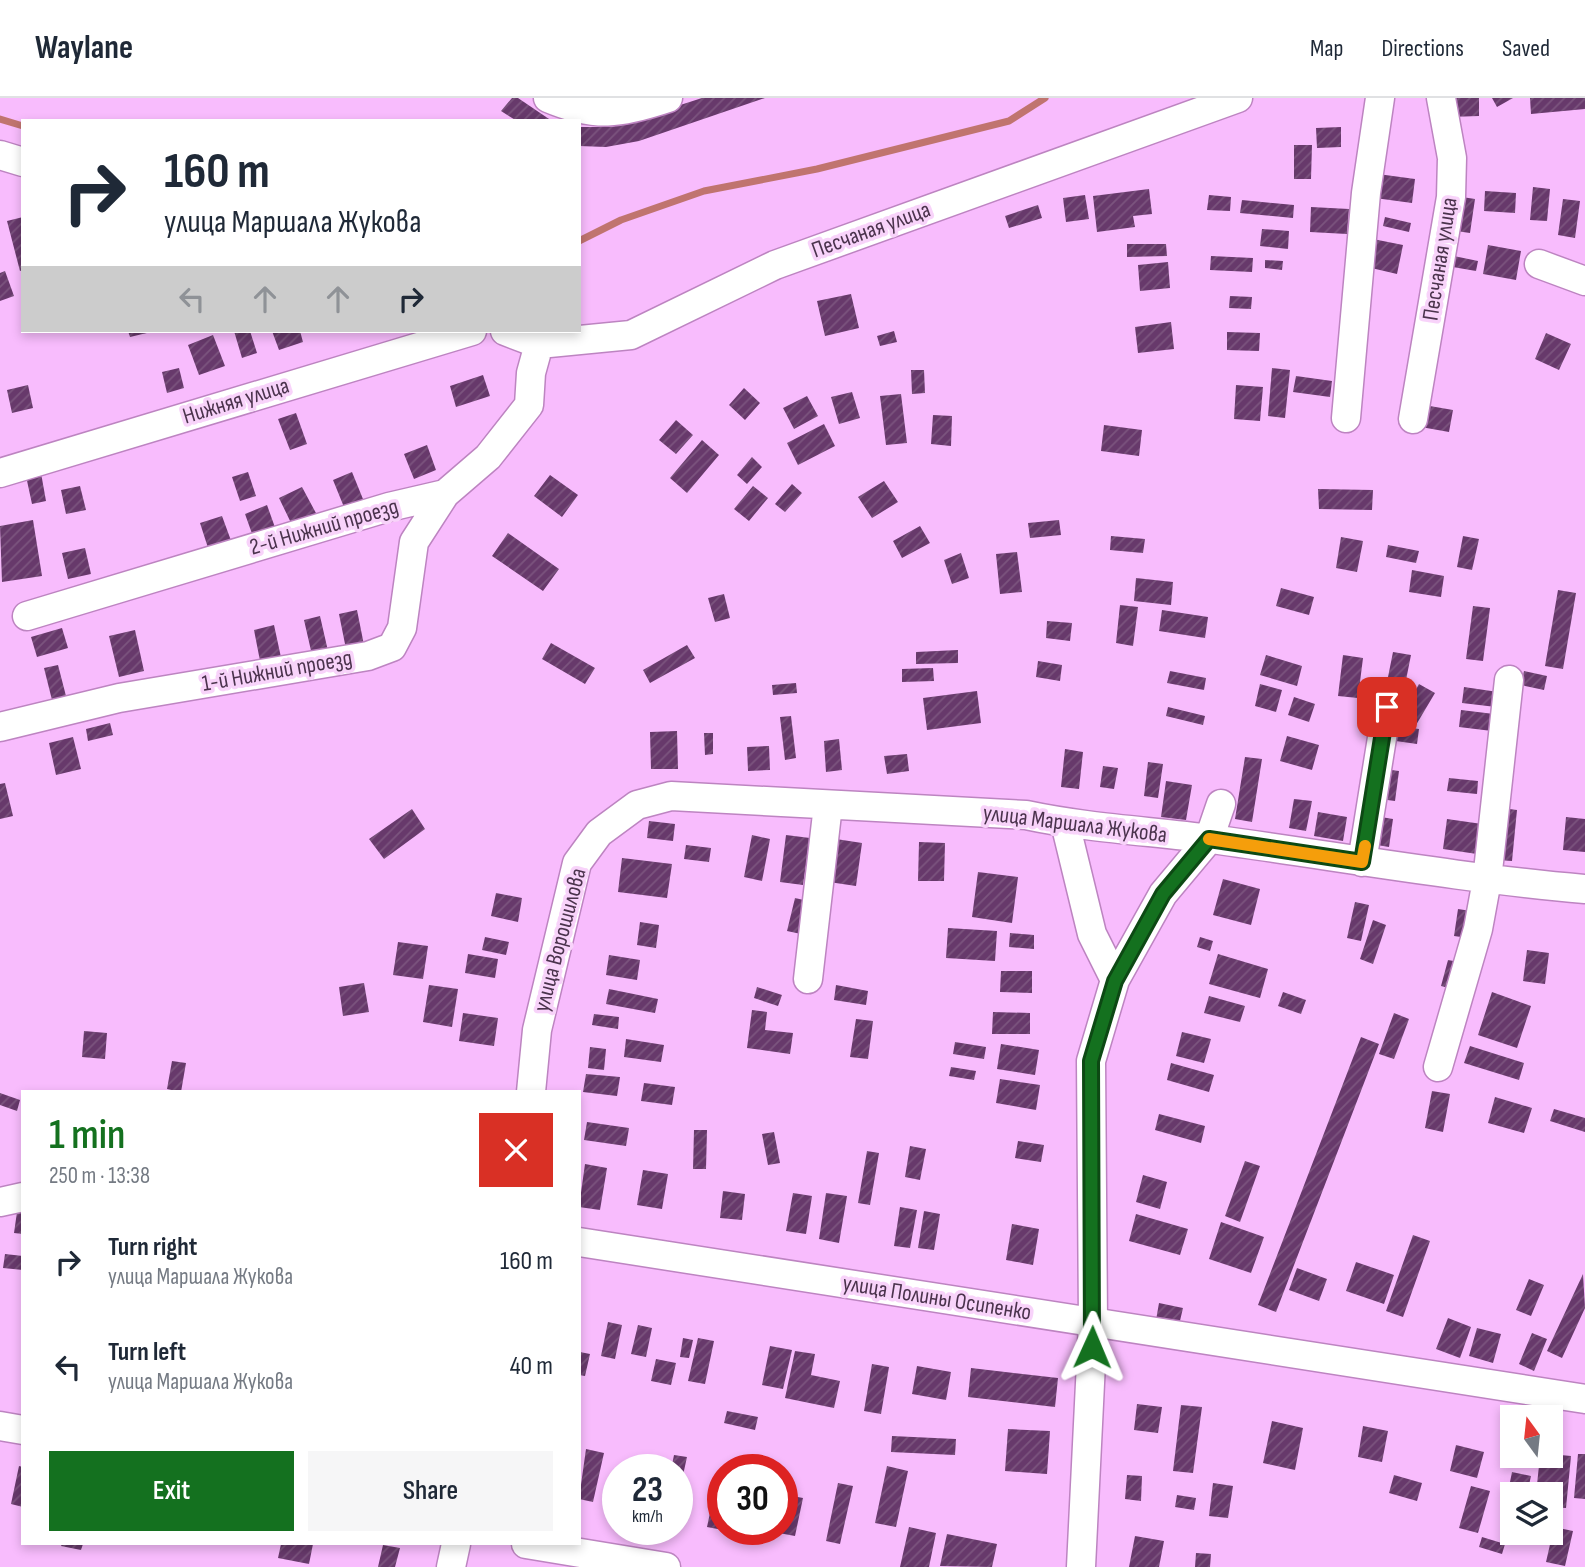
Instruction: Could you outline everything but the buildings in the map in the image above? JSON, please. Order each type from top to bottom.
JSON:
[{"type":"street","points":[[548,98],[572,108],[600,114],[657,100]]},
{"type":"street","name":"Песчаная улица","points":[[510,333],[539,344],[631,335],[775,265],[1238,98]]},
{"type":"street","points":[[1346,418],[1366,193],[1380,98]]},
{"type":"street","name":"Песчаная улица","points":[[1413,419],[1451,197],[1452,158],[1441,98]]},
{"type":"street","points":[[0,155],[21,161]]},
{"type":"street","points":[[1539,264],[1585,281]]},
{"type":"street","name":"Нижняя улица","points":[[0,473],[465,333]]},
{"type":"street","name":"2-й Нижний проезд","points":[[27,616],[389,507],[445,494],[488,457],[529,405],[531,373],[539,344]]},
{"type":"street","name":"1-й Нижний проезд","points":[[0,727],[119,698],[368,656],[391,648],[402,628],[414,542],[445,494]]},
{"type":"street","points":[[1438,1067],[1478,929],[1487,880],[1509,680]]},
{"type":"street","points":[[1362,862],[1387,707]]},
{"type":"street","name":"улица Маршала Жукова","points":[[671,796],[1026,815],[1065,823],[1209,839],[1487,880],[1585,888]]},
{"type":"street","name":"улица Ворошилова","points":[[531,1090],[537,1030],[577,863],[600,833],[637,805],[671,796]]},
{"type":"street","points":[[1081,1567],[1093,1322],[1091,1061],[1115,981],[1163,894],[1209,839],[1221,804]]},
{"type":"street","points":[[808,979],[828,805]]},
{"type":"street","points":[[1065,823],[1092,934],[1115,981]]},
{"type":"street","points":[[0,1202],[21,1197]]},
{"type":"street","name":"улица Полины Осипенко","points":[[581,1242],[1585,1399]]},
{"type":"street","points":[[0,1426],[21,1430]]},
{"type":"street","points":[[452,1567],[456,1545]]},
{"type":"street","points":[[532,1545],[666,1567]]},
{"type":"waterway","points":[[581,240],[621,220],[704,191],[817,169],[1009,121],[1045,98]]},
{"type":"waterway","points":[[0,119],[21,125]]},
{"type":"slow traffic","points":[[1209,839],[1362,862],[1365,846]]},
{"type":"route","points":[[1092,1347],[1091,1061],[1115,981],[1163,894],[1209,839],[1362,862],[1387,707]]}]
